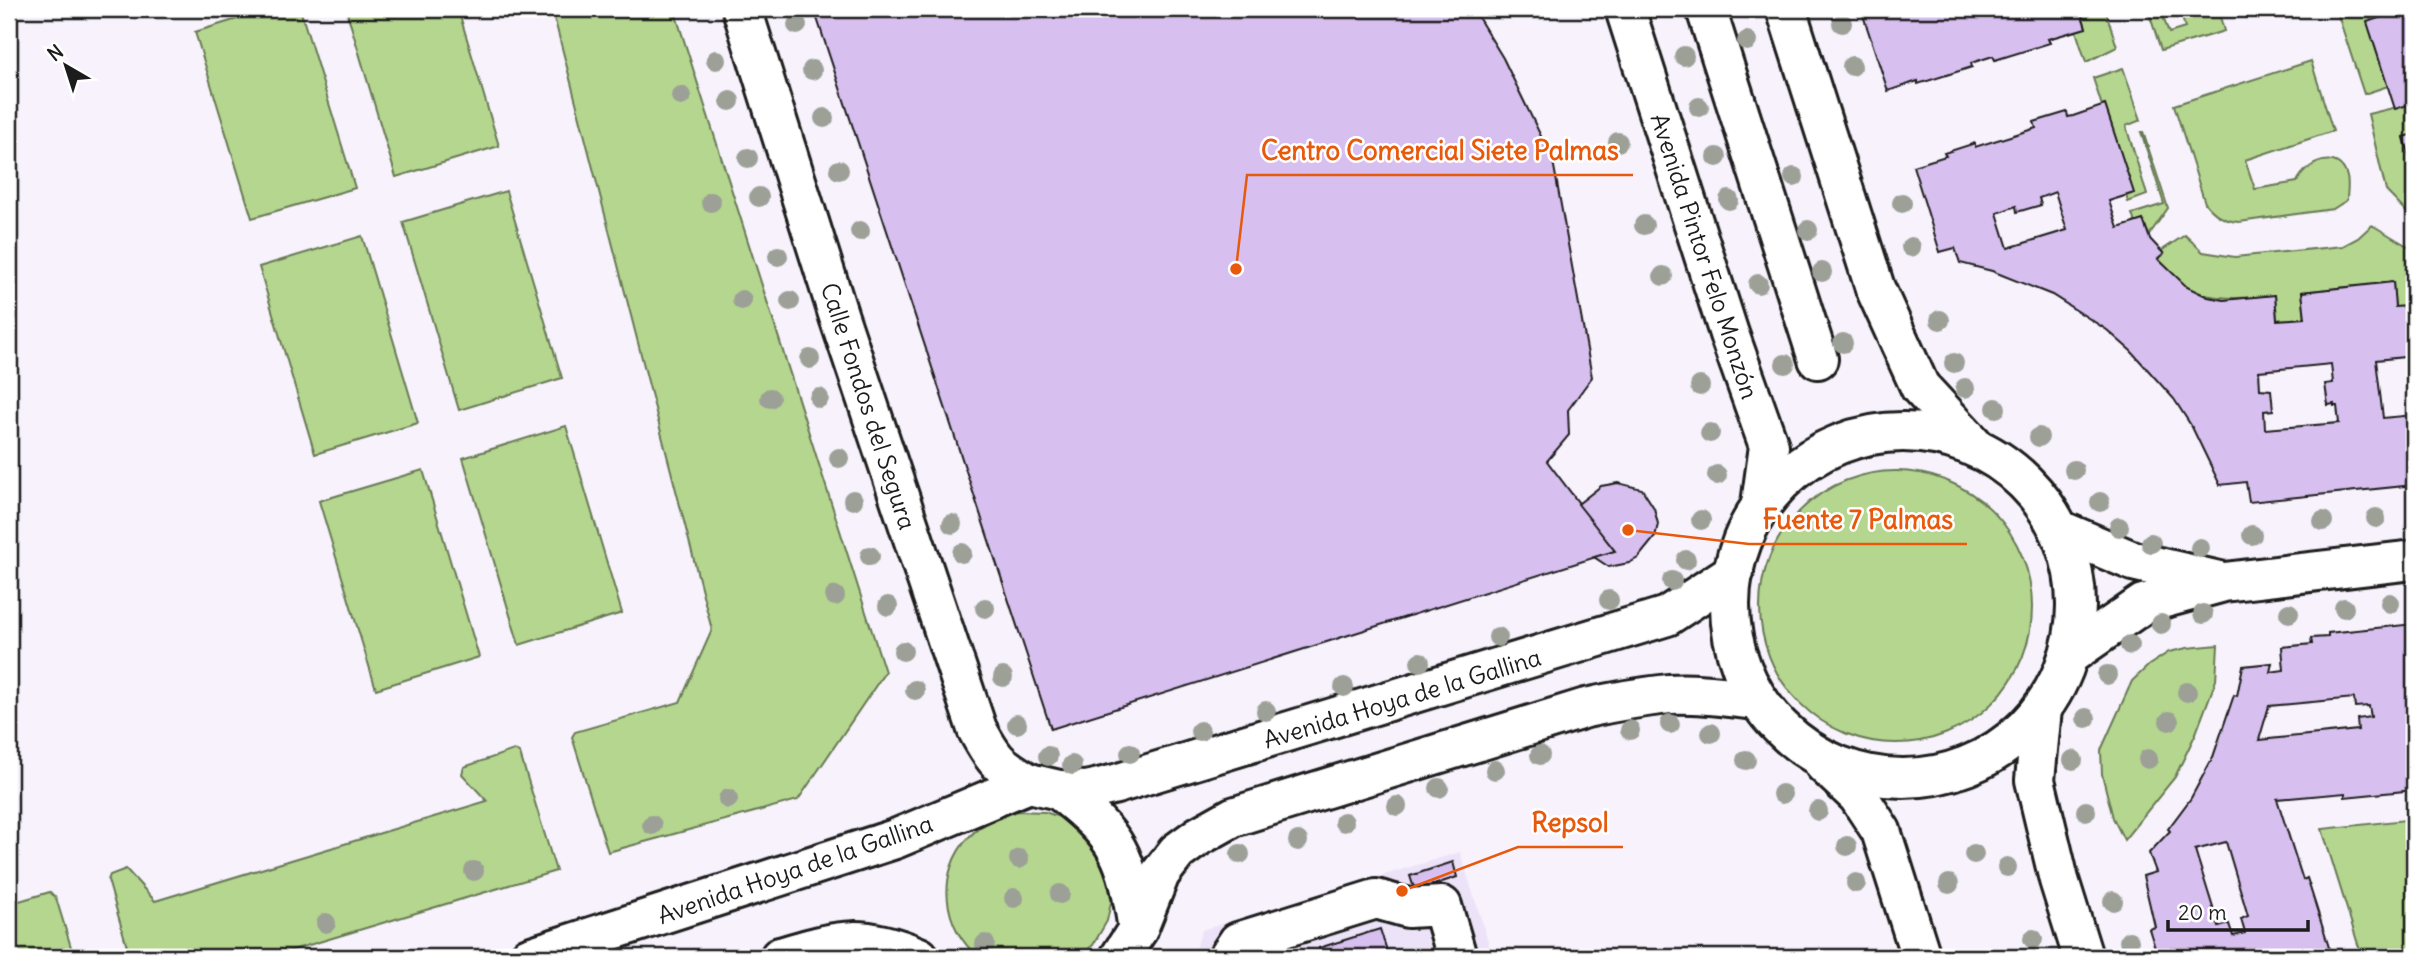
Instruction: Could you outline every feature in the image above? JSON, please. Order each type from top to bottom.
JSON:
[{"type":"street","name":"Calle Fondos del Segura","points":[[742,9],[839,317],[977,729],[989,753],[1003,768],[1044,787]]},
{"type":"street","name":"Avenida Pintor Felo Monzón","points":[[1625,9],[1728,334],[1769,446],[1761,504]]},
{"type":"street","points":[[1706,9],[1818,359]]},
{"type":"street","points":[[1786,9],[1875,288],[1920,387],[1973,444],[2026,479],[2062,531],[2078,592],[2071,654],[2042,709],[2006,745],[1960,769],[1909,778],[1859,772],[1812,753]]},
{"type":"street","points":[[1921,957],[1881,831],[1858,796],[1812,753],[1781,729],[1758,700],[1740,666],[1729,632],[1729,598],[1740,545],[1761,504],[1803,462],[1857,437],[1915,430],[1973,444]]},
{"type":"street","points":[[2062,531],[2133,561],[2224,582]]},
{"type":"street","points":[[2071,654],[2144,604],[2224,582],[2414,560]]},
{"type":"street","name":"Avenida Hoya de la Gallina","points":[[529,957],[895,839],[1044,787],[1087,791],[1116,784],[1655,620],[1667,616],[1734,572]]},
{"type":"street","points":[[1129,943],[1160,874],[1177,852],[1233,817],[1586,708],[1671,694],[1706,694],[1758,700]]},
{"type":"street","points":[[2042,709],[2035,780],[2059,880],[2083,957]]},
{"type":"street","points":[[1044,787],[1090,815],[1110,836],[1123,859],[1130,881],[1129,943]]},
{"type":"street","points":[[1249,950],[1376,899],[1408,908],[1442,906],[1457,957]]},
{"type":"street","points":[[780,957],[837,941],[874,941],[919,957]]},
{"type":"shaded area","points":[[1460,852],[1493,957],[1193,957],[1202,930]]},
{"type":"green space","points":[[270,9],[300,9],[355,188],[252,218],[195,32]]},
{"type":"green space","points":[[346,9],[458,9],[499,146],[396,177]]},
{"type":"green space","points":[[552,9],[674,9],[885,672],[798,800],[608,852],[572,737],[575,732],[680,702],[712,630]]},
{"type":"green space","points":[[2080,9],[2105,9],[2117,47],[2086,62],[2076,31],[2086,27]]},
{"type":"green space","points":[[2160,9],[2169,33],[2185,28],[2180,9],[2218,9],[2224,31],[2161,50],[2148,10]]},
{"type":"green space","points":[[2336,9],[2368,9],[2388,86],[2364,94]]},
{"type":"green space","points":[[2311,61],[2333,131],[2245,160],[2255,189],[2297,182],[2307,169],[2322,161],[2337,163],[2347,177],[2347,200],[2333,209],[2239,222],[2220,217],[2205,203],[2174,105]]},
{"type":"green space","points":[[2123,68],[2141,120],[2126,126],[2147,195],[2128,202],[2126,195],[2133,192],[2105,105],[2102,106],[2093,78]]},
{"type":"green space","points":[[2414,103],[2414,134],[2404,138],[2414,170],[2414,220],[2386,191],[2368,114]]},
{"type":"green space","points":[[2141,132],[2168,208],[2149,235],[2143,220],[2135,223],[2132,214],[2164,204]]},
{"type":"green space","points":[[506,191],[562,378],[459,410],[403,222]]},
{"type":"green space","points":[[2372,225],[2414,250],[2414,298],[2409,306],[2395,307],[2393,282],[2302,292],[2305,318],[2277,320],[2275,295],[2241,298],[2210,296],[2182,284],[2158,259],[2164,254],[2161,251],[2185,235],[2203,252],[2235,257],[2343,246],[2358,238]]},
{"type":"green space","points":[[362,236],[418,423],[315,454],[259,267]]},
{"type":"green space","points":[[566,426],[622,613],[519,645],[463,458]]},
{"type":"green space","points":[[423,470],[479,657],[376,689],[319,501]]},
{"type":"green space","points":[[1896,471],[1923,474],[1948,481],[1972,494],[1992,511],[2009,531],[2022,555],[2029,580],[2032,607],[2029,634],[2022,659],[2009,683],[1992,703],[1972,720],[1948,733],[1923,740],[1896,743],[1869,740],[1844,733],[1820,720],[1800,703],[1783,683],[1770,659],[1763,634],[1760,607],[1763,580],[1770,555],[1783,531],[1800,511],[1820,494],[1844,481],[1869,474]]},
{"type":"green space","points":[[2218,645],[2216,680],[2196,733],[2175,777],[2124,840],[2113,818],[2102,774],[2101,750],[2132,681],[2149,665],[2169,652]]},
{"type":"green space","points":[[514,750],[520,754],[556,871],[269,957],[130,957],[108,880],[110,875],[126,869],[155,901],[487,801],[462,774],[464,767]]},
{"type":"green space","points":[[1016,811],[1045,812],[1071,821],[1108,865],[1113,893],[1107,921],[1093,945],[1079,957],[979,957],[957,931],[951,916],[948,883],[951,866],[958,851],[979,828]]},
{"type":"green space","points":[[2414,819],[2414,957],[2362,957],[2322,829]]},
{"type":"green space","points":[[50,892],[56,898],[74,957],[9,957],[9,947],[17,944],[9,934],[9,904]]},
{"type":"building","points":[[814,9],[1473,9],[1503,58],[1553,161],[1592,377],[1568,410],[1569,435],[1547,461],[1615,551],[1051,729]]},
{"type":"building","points":[[1861,9],[2080,9],[2086,28],[2048,39],[2050,43],[1995,60],[1993,56],[1971,63],[1972,67],[1888,91]]},
{"type":"building","points":[[2404,9],[2414,9],[2414,103],[2395,109],[2367,22]]},
{"type":"building","points":[[2105,105],[2134,193],[2109,201],[2118,228],[2143,220],[2150,239],[2164,254],[2158,259],[2187,287],[2208,297],[2224,300],[2275,295],[2277,320],[2305,318],[2302,292],[2393,282],[2395,307],[2409,306],[2414,298],[2414,356],[2376,360],[2383,418],[2414,415],[2414,485],[2249,502],[2246,482],[2220,485],[2192,427],[2174,399],[2131,351],[2107,330],[2052,295],[1992,271],[1960,263],[1955,248],[1940,252],[1913,166],[1946,156],[1944,153],[1975,143],[1975,147],[2036,128],[2034,122],[2067,112],[2068,117]],"holes":[[[2055,192],[2067,230],[2008,248],[1997,213],[2016,206],[2017,212],[2041,205],[2039,198]],[[2331,364],[2333,383],[2325,384],[2328,405],[2337,406],[2339,423],[2265,429],[2264,411],[2273,410],[2271,390],[2260,389],[2259,371]]]},
{"type":"building","points":[[2414,134],[2414,170],[2404,137]]},
{"type":"building","points":[[1618,483],[1642,489],[1654,508],[1658,524],[1655,537],[1638,558],[1629,563],[1609,567],[1594,557],[1615,551],[1578,504],[1601,486]]},
{"type":"building","points":[[2414,624],[2414,790],[2345,797],[2345,793],[2277,799],[2303,880],[2307,878],[2332,957],[2158,957],[2149,929],[2155,927],[2143,876],[2156,872],[2149,853],[2170,831],[2168,829],[2191,798],[2213,757],[2234,695],[2237,696],[2243,666],[2272,663],[2270,672],[2284,670],[2282,647],[2312,644],[2311,638],[2328,637],[2328,633]],"holes":[[[2354,698],[2355,707],[2369,706],[2371,717],[2357,719],[2358,730],[2259,740],[2269,706]],[[2226,842],[2248,916],[2241,919],[2245,933],[2233,936],[2229,924],[2219,927],[2195,850]]]},
{"type":"building","points":[[1453,862],[1457,877],[1415,891],[1410,876]]},
{"type":"building","points":[[1380,929],[1389,957],[1322,957],[1319,948]]},
{"type":"place","name":"Centro Comercial Siete Palmas","points":[[1236,269]]},
{"type":"place","name":"Fuente 7 Palmas","points":[[1628,530]]},
{"type":"place","name":"Repsol","points":[[1402,891]]}]
